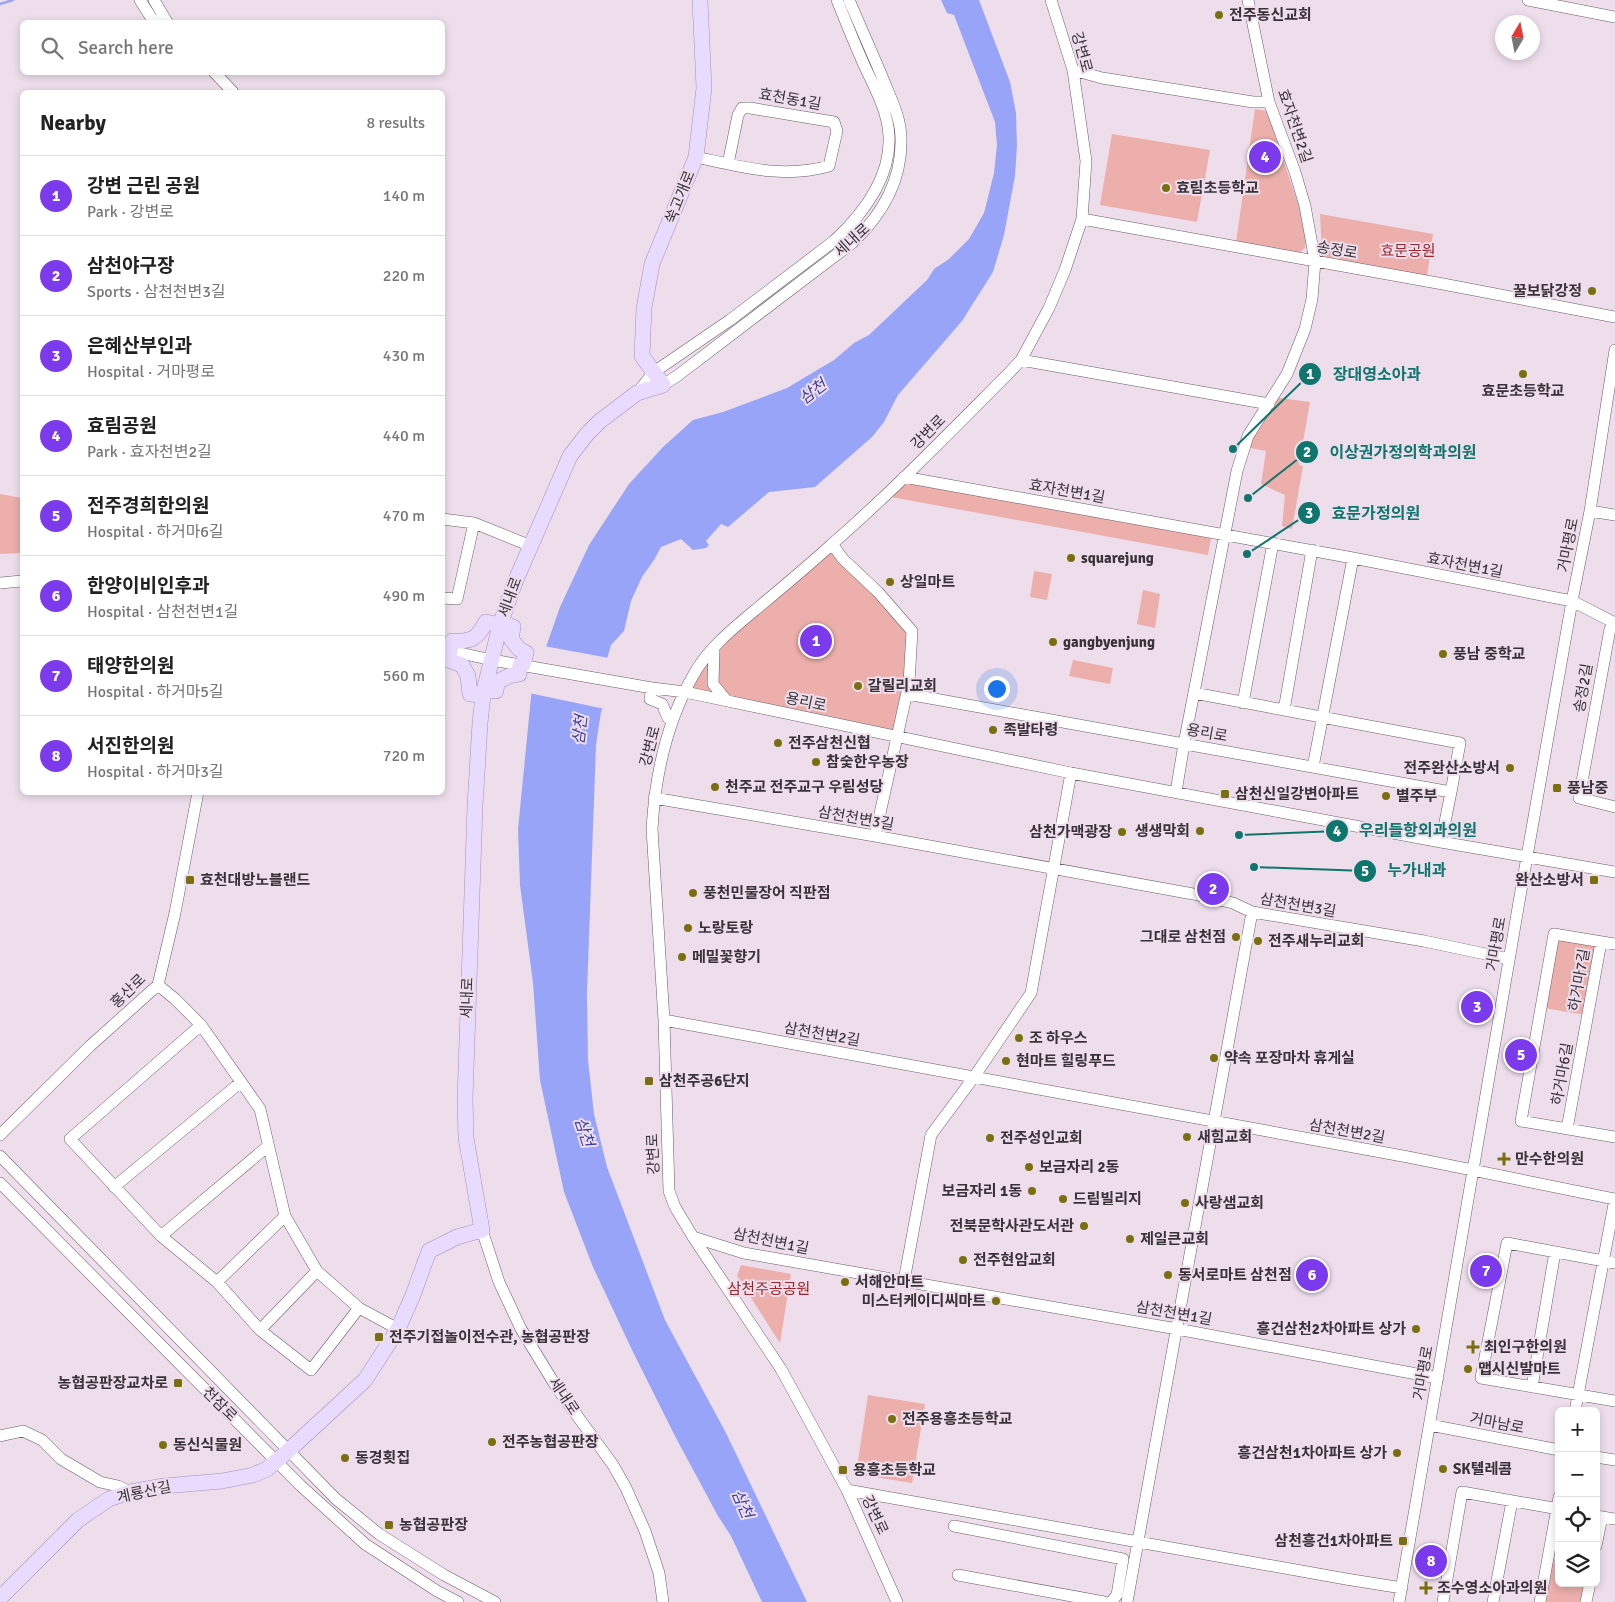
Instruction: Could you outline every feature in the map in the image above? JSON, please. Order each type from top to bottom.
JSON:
[{"type":"main road","name":"쑥고개로","points":[[663,385],[642,356],[644,308],[652,264],[696,157],[704,88],[700,0]]},
{"type":"main road","name":"세내로","points":[[482,1230],[466,1138],[465,1099],[475,806],[483,692],[501,624],[515,582],[570,456],[600,421],[637,393],[663,385]]},
{"type":"main road","points":[[486,622],[501,624],[513,626],[511,639],[519,649],[526,653],[517,664],[519,674],[509,676],[497,682],[496,691],[470,694],[468,676],[462,665],[448,660],[446,649],[452,641],[466,642],[479,635],[486,622]]},
{"type":"main road","points":[[282,1456],[365,1380],[398,1329],[413,1295],[428,1251],[457,1237],[482,1230]]},
{"type":"main road","name":"계룡산길","points":[[0,1598],[78,1520],[104,1503],[130,1492],[164,1486],[222,1481],[253,1475],[267,1468],[282,1456]]},
{"type":"street","points":[[154,0],[166,20]]},
{"type":"street","name":"세내로","points":[[637,393],[654,372],[730,320],[834,241],[850,226],[870,202],[881,178],[887,156],[889,136],[885,115],[837,0]]},
{"type":"street","name":"세내로","points":[[663,385],[852,243],[868,228],[884,206],[892,189],[900,157],[901,138],[898,117],[849,0]]},
{"type":"street","name":"강변로","points":[[897,1602],[847,1490],[781,1369],[674,1207],[670,1191],[664,1020],[652,829],[654,798],[670,719],[682,692],[694,673],[714,649],[745,619],[832,544],[904,477],[1021,360],[1049,308],[1065,270],[1082,220],[1086,161],[1073,70],[1051,0]]},
{"type":"street","name":"효자천변2길","points":[[1248,0],[1269,102],[1295,172],[1305,206],[1315,261]]},
{"type":"street","points":[[1528,0],[1615,17]]},
{"type":"street","points":[[141,1],[154,20]]},
{"type":"street","points":[[1073,70],[1102,78],[1253,102],[1269,102]]},
{"type":"street","points":[[217,75],[232,90]]},
{"type":"street","name":"효천동1길","points":[[696,157],[763,172],[818,169],[829,166],[837,131],[834,122],[742,108],[738,114],[728,164]]},
{"type":"street","name":"송정로","points":[[1082,220],[1615,317]]},
{"type":"street","points":[[1176,792],[1237,471],[1248,436],[1287,374],[1305,329],[1312,299],[1315,261]]},
{"type":"street","name":"거마평로","points":[[1399,1602],[1509,959],[1572,602],[1590,511],[1615,350]]},
{"type":"street","points":[[1021,360],[1269,404]]},
{"type":"street","name":"효자천변1길","points":[[904,477],[1312,550],[1572,602]]},
{"type":"street","points":[[1590,511],[1615,515]]},
{"type":"street","points":[[445,519],[474,523],[531,546]]},
{"type":"street","points":[[445,598],[457,600],[474,523]]},
{"type":"street","points":[[1243,703],[1273,543]]},
{"type":"street","points":[[832,544],[843,559],[878,592],[912,630],[907,694],[875,836]]},
{"type":"street","points":[[1284,710],[1312,550]]},
{"type":"street","points":[[1313,767],[1353,558]]},
{"type":"street","points":[[0,583],[20,581]]},
{"type":"street","name":"송정2길","points":[[1572,602],[1615,625],[1610,629],[1579,798],[1615,807]]},
{"type":"street","name":"용리로","points":[[446,649],[492,660],[682,692],[1071,773],[1441,842],[1615,872]]},
{"type":"street","points":[[714,649],[713,684],[727,701]]},
{"type":"street","points":[[652,688],[650,699],[662,704],[670,719]]},
{"type":"street","points":[[1194,693],[1460,743],[1441,842]]},
{"type":"street","name":"용리로","points":[[907,694],[1451,792]]},
{"type":"street","points":[[904,1281],[931,1135],[974,1077],[1031,992],[1071,773]]},
{"type":"street","name":"홍산로","points":[[0,1135],[90,1046],[158,985],[175,913],[197,795]]},
{"type":"street","name":"삼천천변3길","points":[[654,798],[875,836],[1209,898],[1233,904],[1252,912],[1424,941],[1509,959]]},
{"type":"street","points":[[1128,1602],[1252,912]]},
{"type":"street","name":"하거마7길","points":[[1538,1021],[1554,934],[1615,944]]},
{"type":"street","name":"하거마7길","points":[[1587,1023],[1601,942]]},
{"type":"street","points":[[158,985],[201,1025],[260,1109],[285,1216],[317,1271],[359,1308],[398,1329]]},
{"type":"street","name":"삼천천변2길","points":[[664,1020],[1474,1170],[1615,1199]]},
{"type":"street","name":"하거마6길","points":[[1538,1021],[1520,1121],[1615,1137]]},
{"type":"street","name":"하거마6길","points":[[1567,1129],[1587,1023]]},
{"type":"street","points":[[201,1025],[70,1139],[161,1236],[217,1282],[260,1330],[311,1370],[359,1308]]},
{"type":"street","points":[[114,1187],[241,1082]]},
{"type":"street","points":[[161,1236],[268,1146]]},
{"type":"street","name":"천잠로","points":[[0,1156],[224,1382],[282,1456],[289,1475],[365,1544],[458,1602]]},
{"type":"street","name":"천잠로","points":[[0,1183],[282,1456],[379,1534],[444,1575],[495,1602]]},
{"type":"street","points":[[1577,1407],[1615,1199]]},
{"type":"street","points":[[217,1282],[285,1216]]},
{"type":"street","name":"세내로","points":[[482,1230],[500,1282],[521,1329],[557,1388],[612,1465],[626,1488],[648,1539],[659,1573],[663,1602]]},
{"type":"street","name":"삼천천변1길","points":[[693,1237],[744,1253],[1177,1329],[1438,1378]]},
{"type":"street","points":[[1615,1263],[1507,1243],[1481,1378],[1615,1401]]},
{"type":"street","points":[[1532,1387],[1555,1252]]},
{"type":"street","points":[[260,1330],[317,1271]]},
{"type":"street","name":"거마남로","points":[[1430,1425],[1555,1449]]},
{"type":"street","points":[[0,1436],[23,1431],[42,1440],[61,1459],[100,1482],[118,1486],[130,1492]]},
{"type":"street","points":[[1600,1458],[1615,1460]]},
{"type":"street","points":[[100,1482],[98,1489],[104,1503]]},
{"type":"street","points":[[847,1490],[1402,1588]]},
{"type":"street","points":[[1443,1602],[1462,1492],[1512,1501],[1555,1505]]},
{"type":"street","points":[[1494,1599],[1512,1501]]},
{"type":"street","points":[[1600,1516],[1615,1519]]},
{"type":"street","points":[[1540,1602],[1555,1521]]},
{"type":"street","points":[[954,1526],[1123,1559],[1117,1595],[1111,1602]]},
{"type":"street","points":[[958,1575],[1104,1602]]},
{"type":"street","points":[[1586,1602],[1589,1587]]},
{"type":"green space","points":[[1255,109],[1267,111],[1307,231],[1305,248],[1298,254],[1236,242]]},
{"type":"green space","points":[[1112,134],[1210,150],[1197,222],[1100,205]]},
{"type":"green space","name":"효문공원","points":[[1320,214],[1433,234],[1427,276],[1322,256]]},
{"type":"green space","points":[[1273,397],[1310,402],[1299,465],[1303,466],[1292,529],[1282,526],[1285,495],[1261,484],[1266,451],[1245,447]]},
{"type":"green space","points":[[905,483],[1211,538],[1208,555],[891,497]]},
{"type":"green space","points":[[0,494],[20,498],[20,553],[0,554]]},
{"type":"green space","points":[[832,544],[912,631],[898,736],[685,692],[707,656]]},
{"type":"green space","points":[[1034,571],[1052,574],[1047,600],[1030,597]]},
{"type":"green space","points":[[1143,590],[1160,594],[1155,628],[1137,624]]},
{"type":"green space","points":[[1073,660],[1113,668],[1110,684],[1069,676]]},
{"type":"green space","points":[[1199,881],[1229,886],[1227,896],[1197,891]]},
{"type":"green space","points":[[1562,938],[1594,944],[1597,947],[1586,1015],[1544,1008],[1556,943]]},
{"type":"green space","name":"삼천주공공원","points":[[741,1265],[791,1274],[780,1343],[737,1276]]},
{"type":"green space","points":[[868,1395],[925,1404],[912,1483],[856,1474]]},
{"type":"green space","points":[[1554,1559],[1555,1587],[1586,1587],[1584,1602],[1546,1602]]},
{"type":"water","name":"삼천","points":[[941,0],[979,0],[1010,82],[1016,113],[1017,145],[1015,176],[1004,235],[993,272],[962,321],[898,395],[884,422],[872,437],[815,487],[769,492],[728,527],[721,524],[706,541],[709,545],[706,548],[693,550],[681,539],[661,547],[642,577],[631,601],[624,631],[611,645],[607,659],[615,681],[601,712],[596,745],[587,993],[588,1060],[594,1114],[607,1167],[665,1320],[726,1433],[807,1602],[762,1602],[731,1536],[718,1516],[676,1438],[633,1352],[593,1267],[564,1192],[540,1080],[533,983],[520,885],[518,829],[532,687],[560,607],[589,545],[629,484],[663,447],[693,420],[723,412],[787,388],[834,360],[854,343],[869,335],[927,280],[934,269],[949,259],[969,239],[984,213],[994,173],[997,145],[995,122],[954,15],[947,13]]},
{"type":"pier","points":[[544,646],[609,658],[617,681],[605,709],[529,693]]},
{"type":"waterway","points":[[0,4],[13,0]]},
{"type":"place","name":"전주동신교회","points":[[1219,15]]},
{"type":"place","name":"효림공원","points":[[1265,157]]},
{"type":"place","name":"효림초등학교","points":[[1166,188]]},
{"type":"place","name":"꿀보닭강정","points":[[1592,291]]},
{"type":"place","name":"효문초등학교","points":[[1523,374]]},
{"type":"place","name":"장대영소아과","points":[[1233,449]]},
{"type":"place","name":"이상권가정의학과의원","points":[[1248,498]]},
{"type":"place","name":"효문가정의원","points":[[1247,554]]},
{"type":"place","name":"squarejung","points":[[1071,558]]},
{"type":"place","name":"상일마트","points":[[890,582]]},
{"type":"place","name":"강변 근린 공원","points":[[816,641]]},
{"type":"place","name":"gangbyenjung","points":[[1053,642]]},
{"type":"place","name":"풍남 중학교","points":[[1443,654]]},
{"type":"place","name":"갈릴리교회","points":[[858,686]]},
{"type":"place","name":"족발타령","points":[[993,730]]},
{"type":"place","name":"전주삼천신협","points":[[778,743]]},
{"type":"place","name":"참숯한우농장","points":[[816,762]]},
{"type":"place","name":"전주완산소방서","points":[[1510,768]]},
{"type":"place","name":"천주교 전주교구 우림성당","points":[[715,787]]},
{"type":"place","name":"풍남중","points":[[1557,788]]},
{"type":"place","name":"삼천신일강변아파트","points":[[1225,794]]},
{"type":"place","name":"별주부","points":[[1386,796]]},
{"type":"place","name":"생생막회","points":[[1200,831]]},
{"type":"place","name":"삼천가맥광장","points":[[1122,832]]},
{"type":"place","name":"우리들항외과의원","points":[[1239,835]]},
{"type":"place","name":"누가내과","points":[[1254,867]]},
{"type":"place","name":"효천대방노블랜드","points":[[190,880]]},
{"type":"place","name":"완산소방서","points":[[1594,880]]},
{"type":"place","name":"삼천야구장","points":[[1213,889]]},
{"type":"place","name":"풍천민물장어 직판점","points":[[693,893]]},
{"type":"place","name":"노랑토랑","points":[[688,928]]},
{"type":"place","name":"그대로 삼천점","points":[[1236,937]]},
{"type":"place","name":"전주새누리교회","points":[[1258,941]]},
{"type":"place","name":"메밀꽃향기","points":[[682,957]]},
{"type":"place","name":"은혜산부인과","points":[[1477,1007]]},
{"type":"place","name":"조 하우스","points":[[1019,1038]]},
{"type":"place","name":"전주경희한의원","points":[[1521,1055]]},
{"type":"place","name":"약속 포장마차 휴게실","points":[[1214,1058]]},
{"type":"place","name":"현마트 힐링푸드","points":[[1006,1061]]},
{"type":"place","name":"삼천주공6단지","points":[[649,1081]]},
{"type":"place","name":"새힘교회","points":[[1187,1137]]},
{"type":"place","name":"전주성인교회","points":[[990,1138]]},
{"type":"place","name":"만수한의원","points":[[1504,1159]]},
{"type":"place","name":"보금자리 2동","points":[[1029,1167]]},
{"type":"place","name":"보금자리 1동","points":[[1032,1191]]},
{"type":"place","name":"드림빌리지","points":[[1063,1199]]},
{"type":"place","name":"사랑샘교회","points":[[1185,1203]]},
{"type":"place","name":"전북문학사관도서관","points":[[1084,1226]]},
{"type":"place","name":"제일큰교회","points":[[1130,1239]]},
{"type":"place","name":"전주현암교회","points":[[963,1260]]},
{"type":"place","name":"태양한의원","points":[[1486,1271]]},
{"type":"place","name":"동서로마트 삼천점","points":[[1168,1275]]},
{"type":"place","name":"한양이비인후과","points":[[1312,1275]]},
{"type":"place","name":"서해안마트","points":[[845,1282]]},
{"type":"place","name":"미스터케이디씨마트","points":[[996,1301]]},
{"type":"place","name":"흥건삼천2차아파트 상가","points":[[1416,1329]]},
{"type":"place","name":"전주기접놀이전수관, 농협공판장","points":[[379,1337]]},
{"type":"place","name":"최인구한의원","points":[[1473,1347]]},
{"type":"place","name":"맵시신발마트","points":[[1468,1369]]},
{"type":"place","name":"농협공판장교차로","points":[[178,1383]]},
{"type":"place","name":"전주용흥초등학교","points":[[892,1419]]},
{"type":"place","name":"전주농협공판장","points":[[492,1442]]},
{"type":"place","name":"동신식물원","points":[[163,1445]]},
{"type":"place","name":"흥건삼천1차아파트 상가","points":[[1397,1453]]},
{"type":"place","name":"동경횟집","points":[[345,1458]]},
{"type":"place","name":"SK텔레콤","points":[[1443,1469]]},
{"type":"place","name":"용흥초등학교","points":[[843,1470]]},
{"type":"place","name":"농협공판장","points":[[389,1525]]},
{"type":"place","name":"삼천흥건1차아파트","points":[[1403,1541]]},
{"type":"place","name":"서진한의원","points":[[1431,1561]]},
{"type":"place","name":"조수영소아과의원","points":[[1426,1588]]}]
